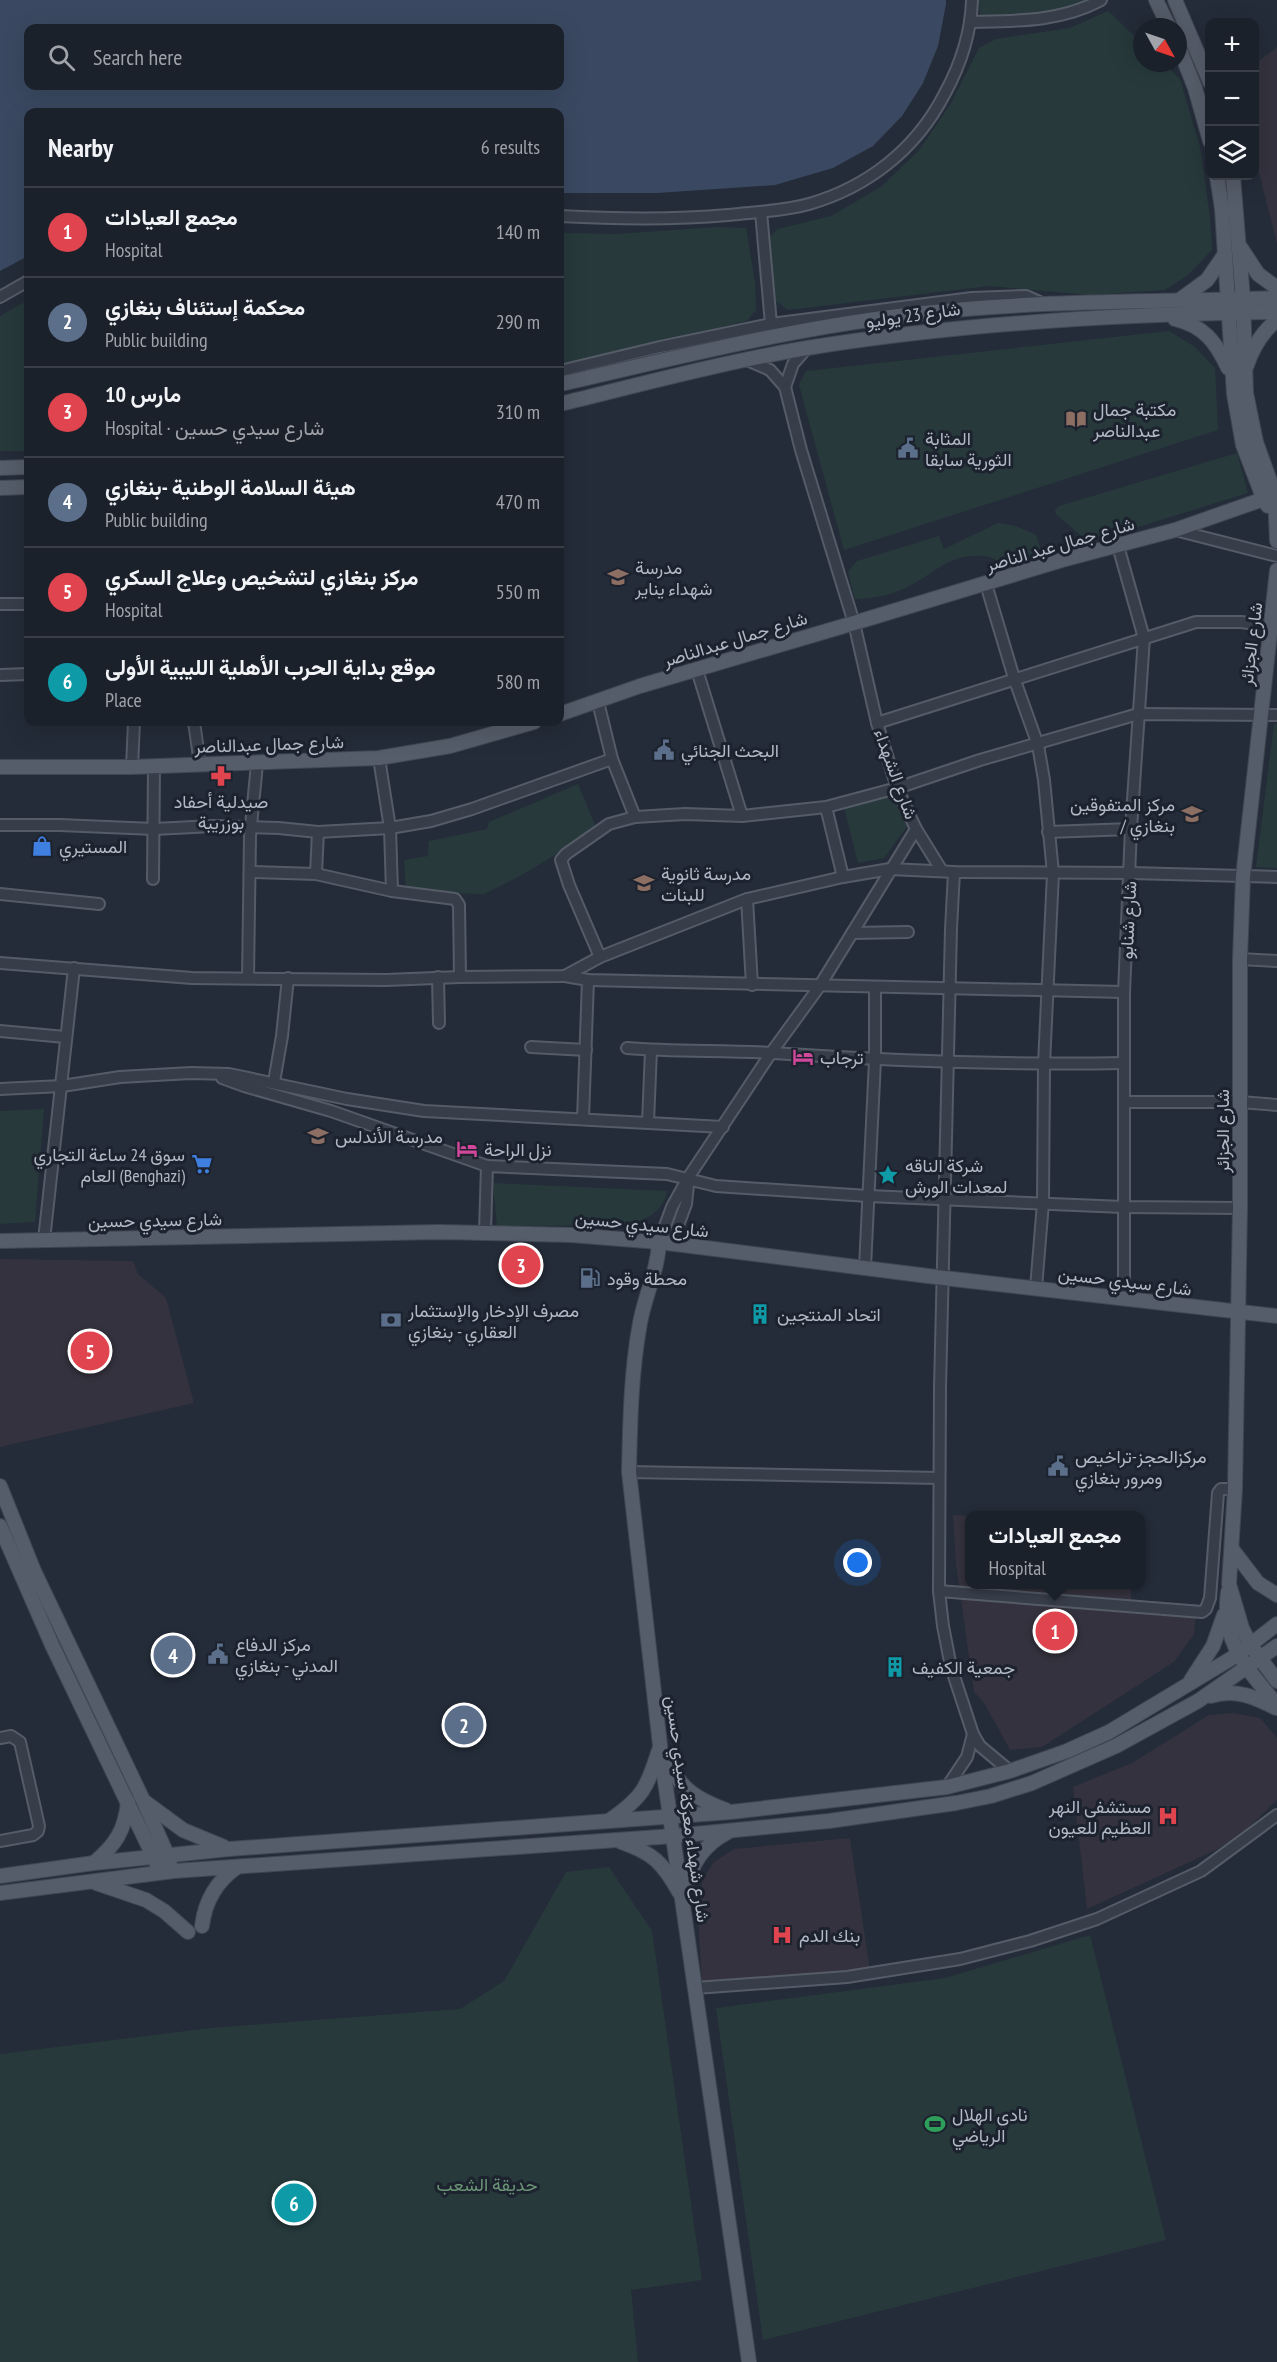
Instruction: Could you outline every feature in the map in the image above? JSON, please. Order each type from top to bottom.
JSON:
[{"type":"main road","points":[[1175,0],[1205,72]]},
{"type":"main road","points":[[1155,2],[1164,18]]},
{"type":"main road","points":[[1187,68],[1205,126]]},
{"type":"main road","points":[[1217,180],[1228,306],[1238,374],[1272,496],[1277,541]]},
{"type":"main road","points":[[1233,180],[1243,306],[1238,374]]},
{"type":"main road","points":[[1239,244],[1248,262],[1258,274],[1277,288]]},
{"type":"main road","points":[[1180,299],[1207,280],[1225,254]]},
{"type":"main road","name":"شارع 23 يوليو","points":[[1243,306],[1277,298]]},
{"type":"main road","name":"شارع 23 يوليو","points":[[564,383],[671,352],[923,313],[1180,299],[1277,312]]},
{"type":"main road","name":"شارع 23 يوليو","points":[[564,403],[807,348],[991,324],[1164,316],[1228,306]]},
{"type":"main road","points":[[1164,316],[1192,324],[1211,337],[1238,374]]},
{"type":"main road","points":[[1238,374],[1264,331],[1277,320]]},
{"type":"main road","points":[[0,468],[24,467]]},
{"type":"main road","points":[[0,488],[24,488]]},
{"type":"main road","name":"شارع جمال عبد الناصر","points":[[854,623],[1062,560],[1175,530],[1272,496]]},
{"type":"main road","name":"شارع الجزائر","points":[[1277,570],[1243,877],[1240,959],[1240,1208],[1235,1488],[1229,1584],[1242,1628],[1259,1660],[1277,1681]]},
{"type":"main road","name":"شارع جمال عبدالناصر","points":[[564,713],[640,686],[854,623]]},
{"type":"main road","name":"شارع جمال عبدالناصر","points":[[0,767],[132,767],[379,758],[450,746],[520,726]]},
{"type":"main road","name":"شارع سيدي حسين","points":[[0,1240],[485,1232],[571,1235],[665,1243],[1277,1316]]},
{"type":"main road","name":"شارع شهداء معركة سيدي حسين","points":[[665,1243],[658,1260],[639,1331],[630,1428],[629,1472],[652,1680],[749,2362]]},
{"type":"main road","points":[[0,1486],[34,1571],[143,1800],[167,1871]]},
{"type":"main road","points":[[0,1526],[52,1645],[128,1800],[161,1856]]},
{"type":"main road","points":[[1232,1542],[1258,1582],[1277,1595]]},
{"type":"main road","points":[[1229,1584],[1226,1610],[1228,1629],[1237,1655],[1277,1707]]},
{"type":"main road","points":[[1185,1687],[1213,1646],[1226,1610]]},
{"type":"main road","points":[[0,1876],[94,1863],[229,1849],[731,1812],[947,1787],[1010,1771],[1067,1751],[1109,1732],[1251,1646],[1277,1624]]},
{"type":"main road","points":[[0,1893],[167,1871],[674,1836],[829,1821],[992,1796],[1032,1783],[1085,1761],[1157,1725],[1198,1701],[1277,1646]]},
{"type":"main road","points":[[1198,1701],[1233,1692],[1248,1695],[1277,1707]]},
{"type":"main road","points":[[662,1742],[673,1774],[681,1784],[702,1801],[731,1812]]},
{"type":"main road","points":[[610,1820],[631,1805],[643,1792],[662,1742]]},
{"type":"main road","points":[[94,1863],[109,1851],[121,1835],[127,1818],[128,1800]]},
{"type":"main road","points":[[143,1800],[183,1830],[229,1849]]},
{"type":"main road","points":[[683,1899],[688,1876],[695,1861],[716,1839],[733,1830]]},
{"type":"main road","points":[[612,1839],[655,1857],[668,1872],[683,1899]]},
{"type":"main road","points":[[202,1926],[205,1908],[212,1892],[223,1878],[237,1867]]},
{"type":"main road","points":[[91,1881],[146,1900],[188,1932]]},
{"type":"street","points":[[564,216],[652,218],[761,212],[808,204],[860,182],[903,152],[923,130],[947,89],[961,57],[971,22],[972,0]]},
{"type":"street","points":[[971,22],[1035,21],[1063,15],[1101,0]]},
{"type":"street","points":[[761,212],[771,324]]},
{"type":"street","points":[[0,297],[24,283]]},
{"type":"street","points":[[564,370],[671,352],[771,324],[972,298],[1026,296],[1046,306]]},
{"type":"street","points":[[747,360],[770,370],[785,387],[793,364],[807,348]]},
{"type":"street","name":"شارع الشهداء","points":[[665,1243],[672,1207],[688,1178],[771,1053],[819,987],[916,829],[897,788],[877,723],[854,623],[801,450],[785,387]]},
{"type":"street","points":[[1175,530],[1277,555]]},
{"type":"street","name":"شارع شنابو","points":[[1118,546],[1144,638],[1131,829],[1131,873],[1124,992],[1124,1298]]},
{"type":"street","points":[[986,584],[1014,678],[1038,745],[1044,780],[1053,873],[1044,1064],[1043,1203],[1036,1288]]},
{"type":"street","points":[[0,604],[24,604]]},
{"type":"street","points":[[877,723],[1196,622],[1241,622],[1272,626]]},
{"type":"street","points":[[697,670],[742,816]]},
{"type":"street","points":[[0,675],[24,674]]},
{"type":"street","points":[[598,702],[612,759],[635,817]]},
{"type":"street","points":[[600,957],[569,885],[561,860],[609,824],[635,817],[685,813],[742,816],[826,807],[897,788],[980,760],[1038,745],[1138,714],[1277,715]]},
{"type":"street","points":[[132,767],[134,726]]},
{"type":"street","points":[[195,726],[200,764]]},
{"type":"street","points":[[379,758],[390,828],[392,891]]},
{"type":"street","points":[[0,825],[154,829],[213,826],[318,832],[390,828],[431,821],[472,809],[612,759]]},
{"type":"street","points":[[248,978],[251,827],[257,764]]},
{"type":"street","points":[[153,879],[154,766]]},
{"type":"street","points":[[826,807],[843,877]]},
{"type":"street","points":[[916,829],[942,871]]},
{"type":"street","points":[[1048,832],[1131,829]]},
{"type":"street","points":[[316,874],[318,832]]},
{"type":"street","points":[[565,976],[600,957],[747,899],[843,877],[890,869],[1277,877]]},
{"type":"street","points":[[250,872],[316,874],[392,891],[450,898],[457,901],[460,976]]},
{"type":"street","points":[[954,872],[939,1478],[939,1591],[942,1626],[951,1667],[973,1734],[980,1746],[1010,1771]]},
{"type":"street","points":[[0,894],[99,904]]},
{"type":"street","points":[[747,899],[752,985]]},
{"type":"street","points":[[852,933],[908,932]]},
{"type":"street","points":[[1240,959],[1277,961]]},
{"type":"street","points":[[0,963],[192,978],[386,980],[460,976],[565,976],[588,980],[819,987],[1124,992]]},
{"type":"street","points":[[44,1240],[74,968]]},
{"type":"street","points":[[438,977],[439,1023]]},
{"type":"street","points":[[274,1082],[288,978]]},
{"type":"street","points":[[583,1119],[588,980]]},
{"type":"street","points":[[865,1266],[875,1060],[875,988]]},
{"type":"street","points":[[0,1031],[65,1037]]},
{"type":"street","points":[[531,1047],[586,1050]]},
{"type":"street","points":[[627,1048],[771,1053],[875,1060],[1044,1064],[1124,1063]]},
{"type":"street","points":[[648,1122],[651,1050]]},
{"type":"street","points":[[211,1074],[331,1111],[487,1166],[667,1174],[716,1186],[868,1196],[1123,1207],[1240,1208]]},
{"type":"street","points":[[0,1089],[62,1086],[120,1077],[211,1074],[246,1076],[347,1100],[423,1111],[723,1127]]},
{"type":"street","points":[[1124,1102],[1277,1104]]},
{"type":"street","points":[[485,1232],[487,1166]]},
{"type":"street","points":[[629,1472],[939,1478]]},
{"type":"street","points":[[939,1591],[1202,1612],[1206,1609],[1210,1598],[1218,1493],[1221,1490],[1235,1488]]},
{"type":"street","points":[[1214,1532],[1232,1542]]},
{"type":"street","points":[[947,1787],[967,1757],[973,1734]]},
{"type":"street","points":[[0,1738],[11,1736],[20,1742],[39,1826],[38,1831],[33,1835],[0,1841]]},
{"type":"street","points":[[695,1988],[847,1977],[960,1959],[1030,1941],[1097,1919],[1201,1871],[1277,1815]]},
{"type":"shaded area","points":[[1277,47],[1277,244],[1259,173],[1259,61]]},
{"type":"shaded area","points":[[0,1259],[133,1261],[138,1274],[166,1298],[194,1403],[0,1447]]},
{"type":"shaded area","points":[[953,1515],[965,1516],[965,1589],[1131,1589],[1131,1599],[1197,1604],[1194,1634],[1174,1662],[1042,1747],[1010,1750],[983,1701],[974,1692],[956,1564]]},
{"type":"shaded area","name":"مستشفى النهر العظيم للعيون","points":[[1233,1713],[1260,1718],[1277,1738],[1277,1800],[1243,1833],[1216,1850],[1087,1909],[1073,1787],[1132,1763],[1209,1715]]},
{"type":"shaded area","name":"بنك الدم","points":[[850,1838],[870,1970],[702,1985],[697,1900],[704,1877],[714,1862],[734,1849]]},
{"type":"green space","points":[[979,0],[1094,0],[1036,18],[980,15]]},
{"type":"green space","points":[[1108,11],[1133,35],[1133,72],[1173,72],[1180,79],[1200,147],[1210,217],[1212,250],[1188,275],[1165,290],[1091,295],[989,286],[788,310],[776,301],[769,237],[778,229],[831,216],[882,186],[920,149],[951,103],[979,48],[996,39],[1070,28]]},
{"type":"green space","points":[[717,227],[746,228],[755,282],[756,310],[747,321],[564,364],[564,233],[616,234]]},
{"type":"green space","points":[[24,302],[24,451],[0,451],[0,316]]},
{"type":"green space","points":[[1169,331],[1195,347],[1215,368],[1218,430],[844,550],[799,385],[806,371]]},
{"type":"green space","points":[[1237,453],[1248,493],[1093,541],[1086,540],[1056,514],[1055,510],[1059,506]]},
{"type":"green space","points":[[998,523],[1016,526],[1036,535],[1043,556],[1009,567],[987,557],[963,557],[946,564],[900,591],[877,597],[855,599],[848,572],[857,561],[939,536],[944,549]]},
{"type":"green space","points":[[1274,724],[1277,724],[1277,868],[1256,867]]},
{"type":"green space","points":[[578,784],[597,830],[520,876],[484,894],[406,892],[404,860],[428,856],[429,841],[487,829],[489,822]]},
{"type":"green space","points":[[901,790],[909,824],[884,858],[858,863],[843,803]]},
{"type":"green space","points":[[44,1109],[35,1222],[0,1224],[0,1111]]},
{"type":"green space","points":[[493,1183],[667,1191],[662,1204],[654,1213],[630,1225],[497,1226]]},
{"type":"green space","name":"حديقة الشعب","points":[[609,1867],[652,1931],[702,2280],[631,2290],[638,2362],[0,2362],[0,2054],[211,2028],[460,2009],[504,1981],[566,1872]]},
{"type":"green space","name":"نادي الهلال الرياضي","points":[[1090,1935],[1166,2240],[763,2340],[716,2008],[945,1978]]},
{"type":"water","points":[[0,0],[946,0],[938,46],[923,83],[902,116],[873,146],[833,168],[775,185],[657,193],[564,193],[564,108],[24,108],[24,258],[0,271]]},
{"type":"place","name":"مكتبة جمال عبدالناصر","points":[[1076,419]]},
{"type":"place","name":"المثابة الثورية سابقا","points":[[908,448]]},
{"type":"place","name":"مدرسة شهداء يناير","points":[[618,577]]},
{"type":"place","name":"البحث الجنائي","points":[[664,750]]},
{"type":"place","name":"صيدلية أحفاد بوزريبة","points":[[221,776]]},
{"type":"place","name":"مركز المتفوقين / بنغازي","points":[[1192,814]]},
{"type":"place","name":"المستيري","points":[[42,846]]},
{"type":"place","name":"مدرسة ثانوية للبنات","points":[[644,883]]},
{"type":"place","name":"ترجاب","points":[[803,1057]]},
{"type":"place","name":"مدرسة الأندلس","points":[[318,1136]]},
{"type":"place","name":"نزل الراحة","points":[[467,1149]]},
{"type":"place","name":"سوق 24 ساعة التجاري العام (Benghazi)","points":[[202,1164]]},
{"type":"place","name":"شركة الناقه لمعدات الورش","points":[[888,1175]]},
{"type":"place","name":"10 مارس","points":[[521,1265]]},
{"type":"place","name":"محطة وقود","points":[[590,1278]]},
{"type":"place","name":"اتحاد المنتجين","points":[[760,1314]]},
{"type":"place","name":"مصرف الإدخار والإستثمار العقاري - بنغازي","points":[[391,1320]]},
{"type":"place","name":"مركز بنغازي لتشخيص وعلاج السكري","points":[[90,1351]]},
{"type":"place","name":"مركزالحجز-تراخيص ومرور بنغازي","points":[[1058,1466]]},
{"type":"place","name":"مجمع العيادات","points":[[1055,1631]]},
{"type":"place","name":"مركز الدفاع المدني - بنغازي","points":[[218,1654]]},
{"type":"place","name":"هيئة السلامة الوطنية -بنغازي","points":[[173,1655]]},
{"type":"place","name":"جمعية الكفيف","points":[[895,1667]]},
{"type":"place","name":"محكمة إستئناف بنغازي","points":[[464,1725]]},
{"type":"place","name":"مستشفى النهر العظيم للعيون","points":[[1168,1816]]},
{"type":"place","name":"بنك الدم","points":[[782,1935]]},
{"type":"place","name":"نادي الهلال الرياضي","points":[[935,2124]]},
{"type":"place","name":"موقع بداية الحرب الأهلية الليبية الأولى","points":[[294,2203]]}]
